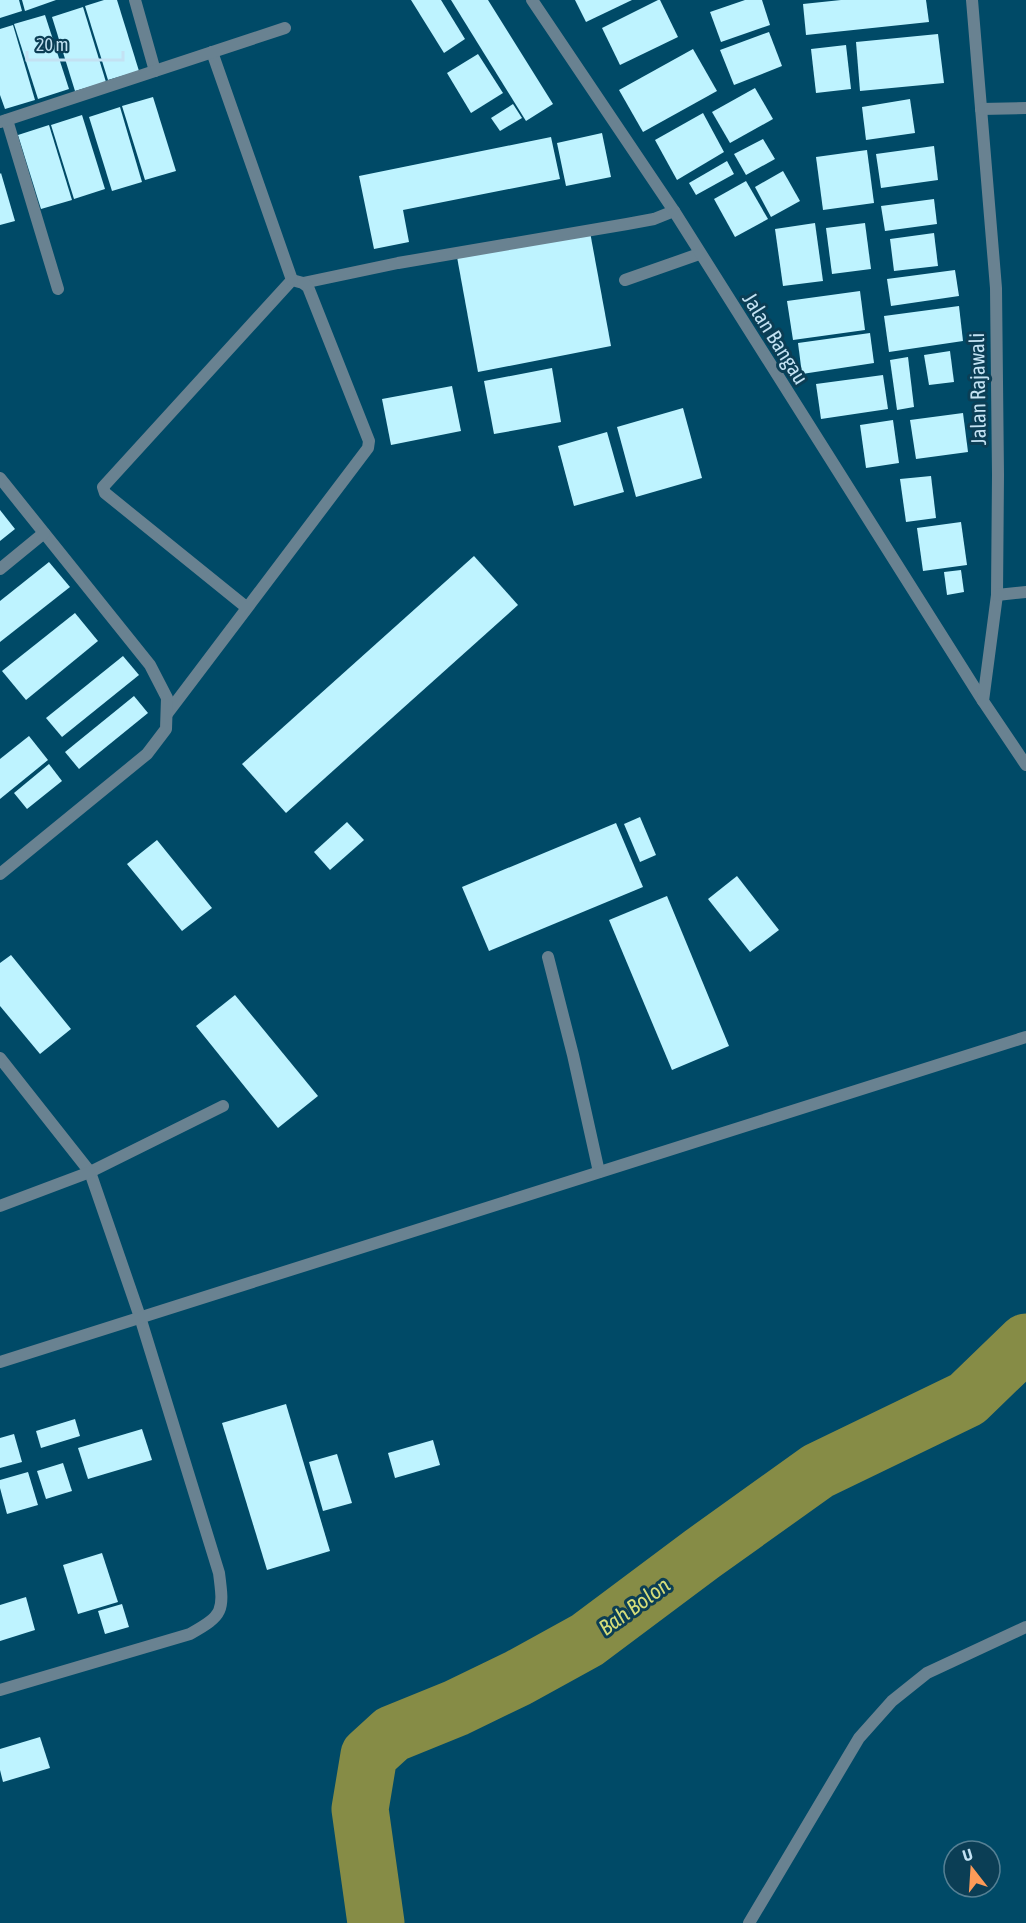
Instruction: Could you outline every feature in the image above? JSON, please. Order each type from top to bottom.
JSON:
[{"type":"street","points":[[135,0],[155,71]]},
{"type":"street","name":"Jalan Bangau","points":[[532,0],[674,211],[983,701]]},
{"type":"street","name":"Jalan Rajawali","points":[[972,0],[996,288],[997,595],[983,701]]},
{"type":"street","points":[[58,289],[3,121],[285,28]]},
{"type":"street","points":[[166,714],[368,448],[369,441],[308,287],[297,282],[212,52]]},
{"type":"street","points":[[981,109],[1026,108]]},
{"type":"street","points":[[246,607],[105,493],[104,487],[297,282],[654,219],[674,211]]},
{"type":"street","points":[[626,280],[699,254]]},
{"type":"street","points":[[0,478],[150,665],[168,699],[166,729],[147,754],[0,874]]},
{"type":"street","points":[[0,569],[44,533]]},
{"type":"street","points":[[997,595],[1026,592]]},
{"type":"street","points":[[983,701],[1026,765]]},
{"type":"street","points":[[548,957],[599,1173]]},
{"type":"street","points":[[0,1362],[1026,1037]]},
{"type":"street","points":[[0,1058],[90,1172],[140,1317],[219,1573],[223,1603],[214,1620],[190,1634],[0,1690]]},
{"type":"street","points":[[0,1206],[90,1172],[224,1106]]},
{"type":"street","points":[[749,1923],[859,1738],[892,1701],[927,1673],[1026,1627]]},
{"type":"building","points":[[0,0],[19,0],[22,11],[0,18]]},
{"type":"building","points":[[22,0],[56,0],[25,11]]},
{"type":"building","points":[[104,0],[117,0],[139,71],[108,80],[85,6]]},
{"type":"building","points":[[411,0],[441,0],[465,39],[444,53]]},
{"type":"building","points":[[451,0],[488,0],[553,104],[526,121]]},
{"type":"building","points":[[575,0],[632,0],[586,22]]},
{"type":"building","points":[[658,0],[678,37],[620,65],[602,28]]},
{"type":"building","points":[[745,0],[762,0],[770,25],[721,42],[710,12]]},
{"type":"building","points":[[841,0],[926,0],[929,22],[806,35],[803,4]]},
{"type":"building","points":[[83,7],[106,82],[75,91],[52,17]]},
{"type":"building","points":[[45,15],[69,89],[38,99],[14,24]]},
{"type":"building","points":[[13,25],[35,100],[5,109],[0,95],[0,29]]},
{"type":"building","points":[[769,32],[782,66],[734,85],[720,50]]},
{"type":"building","points":[[938,34],[944,83],[860,91],[856,42]]},
{"type":"building","points":[[846,45],[851,89],[816,93],[811,49]]},
{"type":"building","points":[[693,49],[717,91],[643,132],[619,90]]},
{"type":"building","points":[[478,54],[503,93],[471,113],[447,73]]},
{"type":"building","points":[[755,88],[773,119],[730,143],[712,112]]},
{"type":"building","points":[[153,97],[176,171],[145,180],[122,106]]},
{"type":"building","points":[[910,99],[915,133],[866,140],[862,107]]},
{"type":"building","points":[[513,104],[522,118],[500,131],[491,118]]},
{"type":"building","points":[[120,107],[142,182],[112,191],[89,117]]},
{"type":"building","points":[[703,113],[724,152],[677,180],[655,140]]},
{"type":"building","points":[[82,115],[105,189],[74,199],[51,125]]},
{"type":"building","points":[[49,125],[72,200],[41,209],[18,135]]},
{"type":"building","points":[[602,133],[611,177],[566,186],[557,143]]},
{"type":"building","points":[[551,137],[560,179],[403,210],[409,242],[374,249],[359,176]]},
{"type":"building","points":[[763,139],[775,159],[746,175],[734,154]]},
{"type":"building","points":[[934,146],[938,180],[881,188],[876,154]]},
{"type":"building","points":[[867,150],[874,203],[823,210],[816,157]]},
{"type":"building","points":[[727,161],[734,174],[696,195],[689,183]]},
{"type":"building","points":[[783,171],[800,201],[771,217],[755,187]]},
{"type":"building","points":[[0,174],[15,221],[0,225]]},
{"type":"building","points":[[746,181],[768,219],[735,237],[714,199]]},
{"type":"building","points":[[934,199],[937,224],[885,231],[881,206]]},
{"type":"building","points":[[815,223],[823,281],[783,286],[775,229]]},
{"type":"building","points":[[865,223],[871,269],[832,274],[826,228]]},
{"type":"building","points":[[590,232],[611,346],[478,372],[457,257]]},
{"type":"building","points":[[934,233],[938,266],[894,271],[890,239]]},
{"type":"building","points":[[955,270],[959,296],[891,306],[887,279]]},
{"type":"building","points":[[860,291],[865,330],[793,340],[787,301]]},
{"type":"building","points":[[959,306],[963,341],[889,352],[884,316]]},
{"type":"building","points":[[870,333],[874,363],[802,374],[798,343]]},
{"type":"building","points":[[950,351],[954,382],[929,385],[924,355]]},
{"type":"building","points":[[908,357],[914,407],[897,410],[890,360]]},
{"type":"building","points":[[552,368],[561,422],[494,434],[484,381]]},
{"type":"building","points":[[883,375],[888,409],[821,419],[816,384]]},
{"type":"building","points":[[452,386],[461,431],[391,445],[382,399]]},
{"type":"building","points":[[683,408],[702,478],[636,497],[617,427]]},
{"type":"building","points":[[963,413],[968,452],[916,459],[910,420]]},
{"type":"building","points":[[893,420],[899,463],[866,468],[860,425]]},
{"type":"building","points":[[607,432],[624,492],[574,506],[558,446]]},
{"type":"building","points":[[931,476],[936,518],[906,522],[900,479]]},
{"type":"building","points":[[0,510],[15,529],[0,541]]},
{"type":"building","points":[[961,522],[967,565],[923,571],[917,528]]},
{"type":"building","points":[[474,556],[518,605],[286,813],[242,764]]},
{"type":"building","points":[[49,562],[70,587],[0,642],[0,601]]},
{"type":"building","points":[[961,570],[964,592],[947,595],[944,572]]},
{"type":"building","points":[[75,613],[98,641],[26,700],[2,671]]},
{"type":"building","points":[[123,656],[139,675],[62,737],[46,718]]},
{"type":"building","points":[[134,696],[148,713],[79,769],[65,752]]},
{"type":"building","points":[[29,736],[48,760],[0,799],[0,759]]},
{"type":"building","points":[[49,764],[62,781],[27,809],[14,793]]},
{"type":"building","points":[[640,817],[656,855],[640,862],[624,824]]},
{"type":"building","points":[[347,822],[364,840],[330,870],[314,852]]},
{"type":"building","points":[[616,823],[643,887],[489,951],[462,887]]},
{"type":"building","points":[[157,840],[212,908],[182,931],[127,864]]},
{"type":"building","points":[[737,876],[779,930],[750,952],[708,899]]},
{"type":"building","points":[[667,896],[729,1046],[672,1070],[609,920]]},
{"type":"building","points":[[11,955],[71,1029],[40,1054],[0,1006],[0,963]]},
{"type":"building","points":[[235,995],[318,1096],[278,1128],[196,1026]]},
{"type":"building","points":[[286,1404],[330,1551],[267,1570],[222,1423]]},
{"type":"building","points":[[75,1419],[80,1436],[41,1448],[36,1431]]},
{"type":"building","points":[[142,1429],[152,1460],[88,1479],[78,1448]]},
{"type":"building","points":[[14,1434],[22,1462],[0,1468],[0,1438]]},
{"type":"building","points":[[433,1440],[440,1465],[395,1478],[388,1453]]},
{"type":"building","points":[[337,1454],[352,1503],[323,1511],[309,1462]]},
{"type":"building","points":[[63,1463],[72,1491],[46,1499],[37,1471]]},
{"type":"building","points":[[28,1472],[38,1505],[7,1514],[0,1480]]},
{"type":"building","points":[[102,1553],[118,1602],[78,1614],[63,1565]]},
{"type":"building","points":[[26,1597],[35,1630],[0,1641],[0,1605]]},
{"type":"building","points":[[122,1604],[129,1627],[105,1634],[98,1611]]},
{"type":"building","points":[[40,1737],[50,1768],[3,1782],[0,1770],[0,1749]]},
{"type":"waterway","name":"Bah Bolon","points":[[376,1923],[360,1809],[369,1755],[392,1734],[456,1708],[518,1678],[587,1640],[818,1471],[967,1399],[1026,1342]]}]
